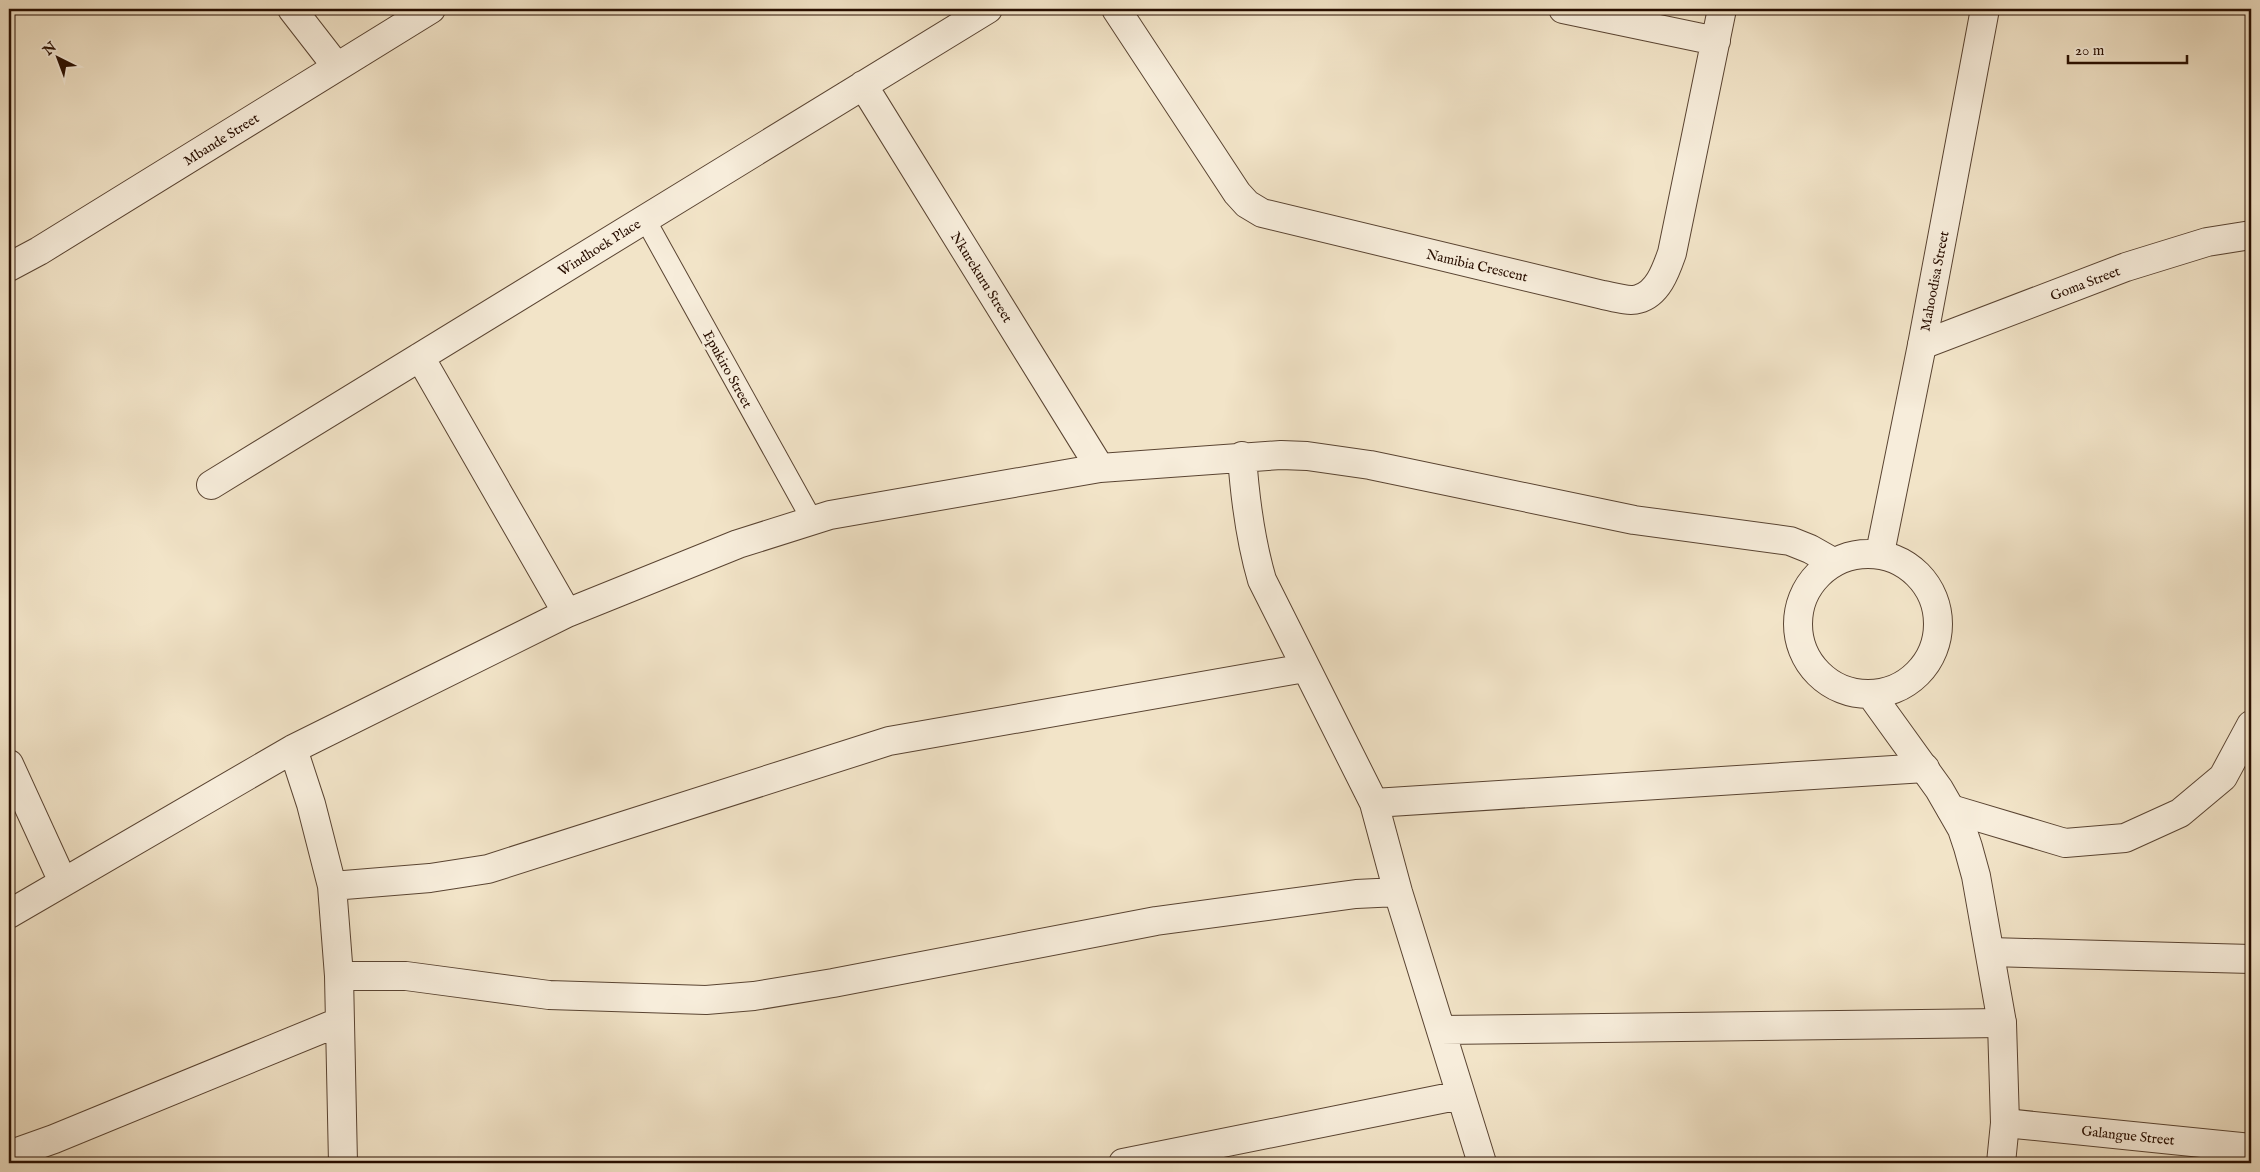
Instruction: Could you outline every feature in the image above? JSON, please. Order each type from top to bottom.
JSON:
[{"type":"street","points":[[292,9],[338,67]]},
{"type":"street","name":"Mbande Street","points":[[9,267],[39,251],[431,9]]},
{"type":"street","name":"Windhoek Place","points":[[211,486],[988,9]]},
{"type":"street","name":"Namibia Crescent","points":[[1116,9],[1237,193],[1247,204],[1262,213],[1603,295],[1637,300],[1650,293],[1664,275],[1672,253],[1722,9]]},
{"type":"street","points":[[1563,9],[1716,41]]},
{"type":"street","name":"Mahoodisa Street","points":[[1880,553],[1922,345],[1985,9]]},
{"type":"street","name":"Nkurekuru Street","points":[[863,85],[1100,468]]},
{"type":"street","name":"Goma Street","points":[[1922,345],[2126,267],[2207,242],[2251,235]]},
{"type":"street","points":[[420,357],[567,613]]},
{"type":"street","points":[[1242,456],[1251,544],[1262,580],[1374,803],[1398,892],[1482,1163]]},
{"type":"street","points":[[9,914],[293,749],[567,613],[738,544],[830,514],[1100,468],[1242,456],[1307,456],[1370,465],[1634,520],[1790,541],[1810,549],[1833,562]]},
{"type":"street","points":[[1880,553],[1907,565],[1919,574],[1932,592],[1938,614],[1937,636],[1930,657],[1916,675],[1897,688],[1872,696],[1853,693],[1831,684],[1813,667],[1801,647],[1797,623],[1802,599],[1814,578],[1833,562],[1856,554],[1880,553]]},
{"type":"street","points":[[332,886],[430,878],[488,869],[889,741],[1305,668]]},
{"type":"street","points":[[1872,696],[1926,768],[1951,808],[1968,847],[1990,952],[2002,1022],[2005,1123],[2002,1163]]},
{"type":"street","points":[[1951,808],[2065,843],[2125,838],[2180,814],[2223,777],[2251,725]]},
{"type":"street","points":[[293,749],[311,804],[332,886],[339,976],[343,1163]]},
{"type":"street","points":[[9,764],[63,882]]},
{"type":"street","points":[[1374,803],[1926,768]]},
{"type":"street","points":[[339,976],[406,976],[549,995],[706,1000],[754,996],[833,983],[1156,921],[1356,894],[1398,892]]},
{"type":"street","points":[[1990,952],[2251,959]]},
{"type":"street","points":[[9,1155],[54,1139],[339,1022]]},
{"type":"street","points":[[1441,1030],[2002,1022]]},
{"type":"street","points":[[1123,1163],[1461,1095]]},
{"type":"street","name":"Galangue Street","points":[[2005,1123],[2251,1148]]},
{"type":"lane","name":"Epukiro Street","points":[[645,219],[812,520]]}]
